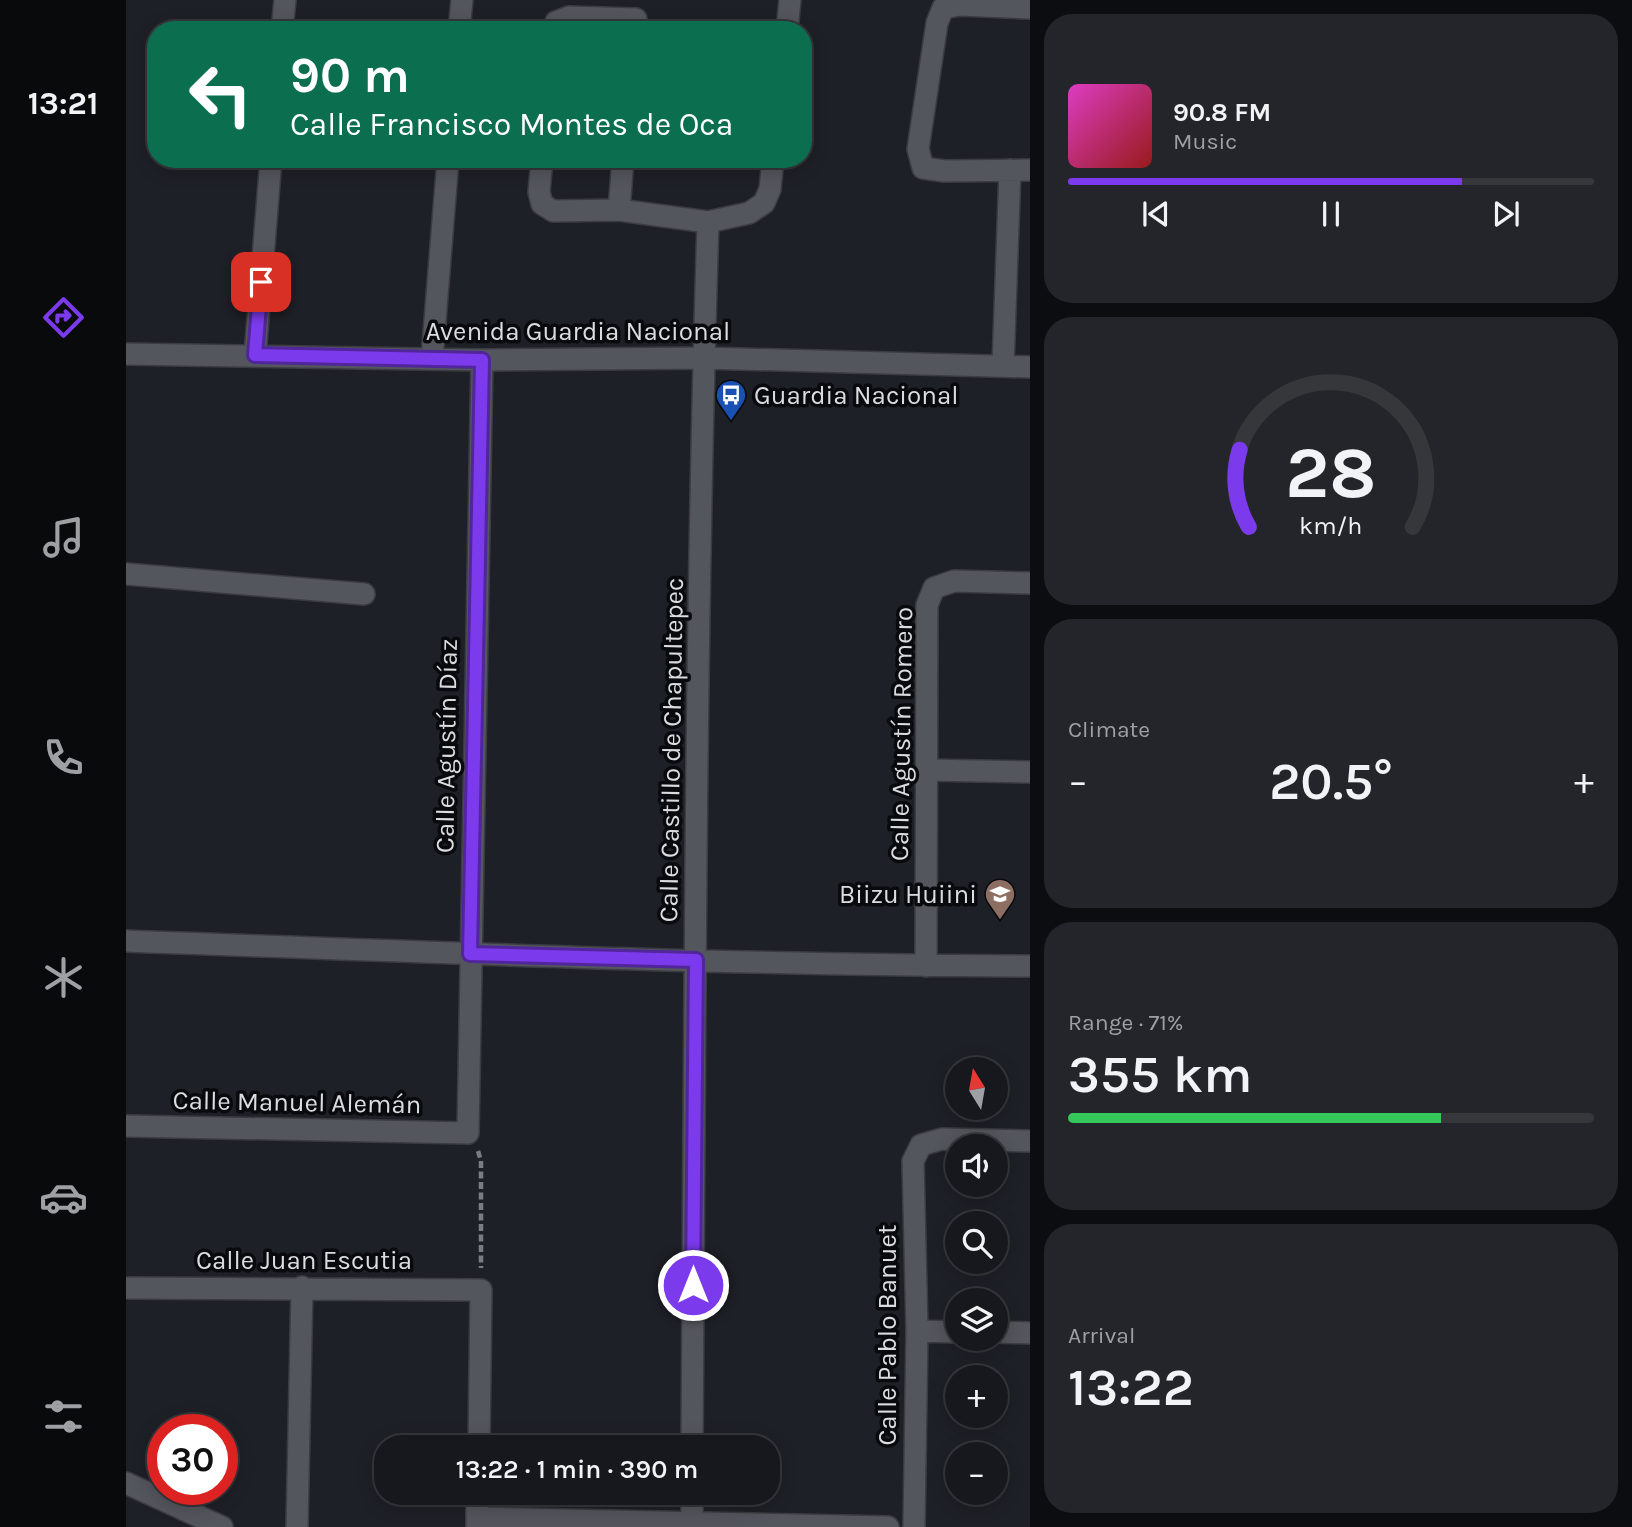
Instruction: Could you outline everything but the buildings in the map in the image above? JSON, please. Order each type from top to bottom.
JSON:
[{"type":"street","points":[[283,21],[285,0]]},
{"type":"street","points":[[460,21],[462,0]]},
{"type":"street","points":[[788,21],[790,0]]},
{"type":"street","points":[[1003,366],[1020,170],[944,171],[923,168],[918,149],[937,23],[943,8],[960,5],[1030,8]]},
{"type":"street","points":[[559,21],[569,17],[637,16]]},
{"type":"street","points":[[255,355],[270,168]]},
{"type":"street","points":[[432,358],[448,168]]},
{"type":"street","points":[[540,168],[538,192],[542,204],[553,211],[619,210],[708,222],[749,213],[764,203],[770,189],[772,168]]},
{"type":"street","points":[[619,210],[622,168]]},
{"type":"street","name":"Calle Castillo de Chapultepec","points":[[692,1435],[696,960],[708,222]]},
{"type":"street","name":"Avenida Guardia Nacional","points":[[126,354],[482,360],[704,358],[1030,367]]},
{"type":"street","name":"Calle Agustín Díaz","points":[[468,1133],[482,360]]},
{"type":"street","points":[[126,574],[364,594]]},
{"type":"street","name":"Calle Agustín Romero","points":[[926,966],[927,605],[934,588],[954,581],[1030,583]]},
{"type":"street","points":[[926,770],[1030,772]]},
{"type":"street","points":[[126,941],[470,954],[926,966],[1030,966]]},
{"type":"street","name":"Calle Manuel Alemán","points":[[126,1126],[468,1133]]},
{"type":"street","name":"Calle Pablo Banuet","points":[[914,1527],[917,1331],[913,1161],[921,1145],[942,1139],[1030,1141]]},
{"type":"street","name":"Calle Juan Escutia","points":[[126,1287],[481,1290]]},
{"type":"street","points":[[297,1527],[302,1287]]},
{"type":"street","points":[[478,1435],[481,1290]]},
{"type":"street","points":[[917,1331],[945,1332]]},
{"type":"street","points":[[1008,1332],[1030,1333]]},
{"type":"street","points":[[126,1483],[222,1527]]},
{"type":"street","points":[[692,1505],[692,1525]]},
{"type":"street","points":[[477,1522],[888,1527]]},
{"type":"path","points":[[468,1133],[481,1161],[481,1290]]},
{"type":"place","name":"Guardia Nacional","points":[[731,422]]},
{"type":"place","name":"Biizu Huiini","points":[[1000,921]]},
{"type":"route","points":[[261,282],[255,355],[482,360],[470,954],[696,960],[693,1285]]}]
